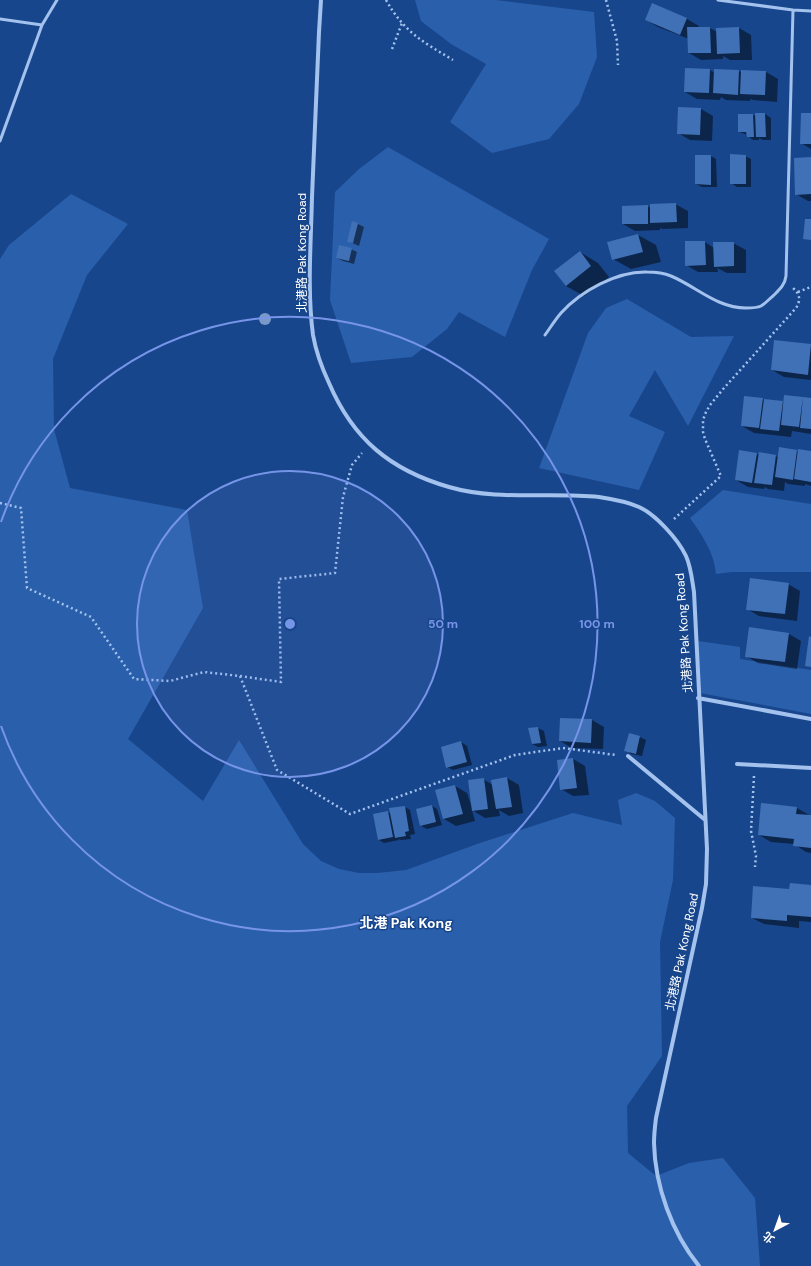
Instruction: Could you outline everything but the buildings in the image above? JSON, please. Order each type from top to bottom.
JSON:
[{"type":"street","name":"北港路 Pak Kong Road","points":[[321,0],[310,299],[313,336],[318,355],[338,404],[358,434],[369,445],[395,464],[412,473],[448,487],[466,492],[494,495],[589,496],[614,499],[639,507],[664,527],[685,555],[692,576],[694,592],[704,818],[707,849],[705,890],[656,1118],[654,1142],[656,1164],[667,1208],[682,1242],[699,1266]]},
{"type":"street","points":[[698,698],[811,719]]},
{"type":"street","points":[[628,756],[704,818]]},
{"type":"street","points":[[737,764],[811,768]]},
{"type":"lane","points":[[0,141],[42,26],[57,0]]},
{"type":"lane","points":[[718,0],[811,11]]},
{"type":"lane","points":[[545,335],[561,313],[581,295],[617,276],[626,274],[647,272],[666,274],[719,302],[739,308],[760,306],[779,290],[786,276],[793,10]]},
{"type":"lane","points":[[0,18],[42,26]]},
{"type":"path","points":[[386,0],[402,23],[418,39],[453,60]]},
{"type":"path","points":[[606,0],[617,41],[618,65]]},
{"type":"path","points":[[392,49],[402,23]]},
{"type":"path","points":[[664,527],[721,476],[705,439],[703,432],[703,420],[710,405],[724,388],[796,308],[800,298],[798,292],[784,282]]},
{"type":"path","points":[[798,292],[811,288]]},
{"type":"path","points":[[0,503],[21,508],[27,588],[91,617],[134,679],[170,681],[204,672],[281,682],[279,579],[335,573],[343,497],[352,465],[369,445]]},
{"type":"path","points":[[240,676],[277,770],[350,814],[514,755],[563,748],[628,756]]},
{"type":"path","points":[[755,765],[751,832],[756,856],[755,867]]},
{"type":"shaded area","points":[[415,0],[496,0],[594,12],[597,57],[579,104],[549,139],[492,153],[450,122],[486,64],[451,44],[421,21]]},
{"type":"shaded area","points":[[388,147],[549,239],[532,270],[505,337],[459,312],[447,329],[412,357],[351,363],[330,300],[335,192],[359,169]]},
{"type":"shaded area","points":[[71,194],[128,224],[87,275],[53,359],[54,429],[70,488],[187,510],[203,608],[128,739],[203,801],[239,740],[303,844],[321,861],[339,869],[359,873],[406,870],[477,844],[573,813],[622,825],[618,800],[636,793],[655,801],[675,818],[673,880],[660,942],[662,1056],[627,1106],[628,1153],[656,1176],[689,1163],[723,1158],[755,1198],[760,1266],[0,1266],[0,259],[9,245]]},
{"type":"shaded area","points":[[627,299],[691,337],[734,336],[688,426],[655,370],[629,416],[665,432],[639,490],[539,468],[588,333],[606,308]]},
{"type":"shaded area","points":[[723,490],[811,504],[811,572],[732,572],[716,574],[710,551],[703,537],[690,518]]},
{"type":"shaded area","points":[[698,641],[740,647],[740,659],[811,670],[811,714],[700,693]]},
{"type":"district","name":"北港 Pak Kong","points":[[406,923]]}]
